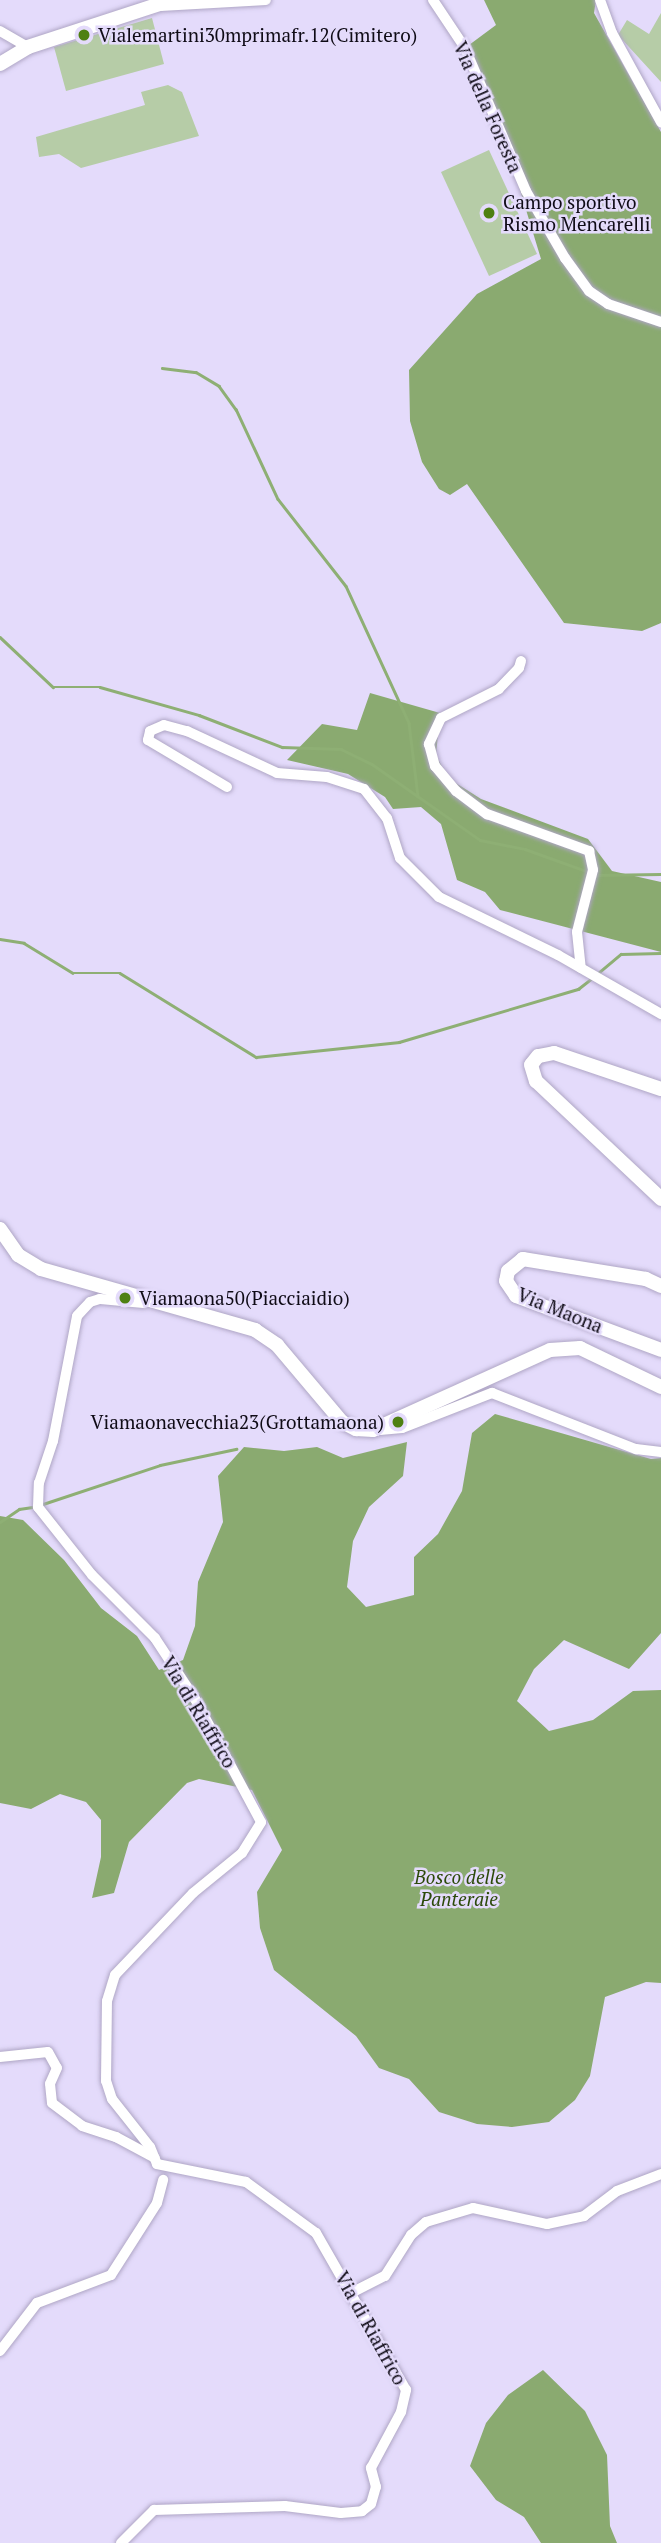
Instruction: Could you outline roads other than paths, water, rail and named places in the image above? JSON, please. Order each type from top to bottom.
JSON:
[{"type":"main road","points":[[0,64],[28,47],[166,3]]},
{"type":"main road","points":[[661,1089],[554,1053],[538,1056],[531,1065],[536,1081],[661,1199]]},
{"type":"main road","points":[[0,1229],[29,1264],[151,1302],[255,1330],[277,1345],[342,1422],[373,1430]]},
{"type":"main road","name":"Via Maona","points":[[661,1286],[646,1279],[523,1259],[508,1271],[506,1282],[516,1296],[661,1350]]},
{"type":"main road","name":"Via Maona","points":[[373,1430],[550,1350],[580,1348],[661,1387]]},
{"type":"street","points":[[166,3],[265,0]]},
{"type":"street","name":"Via della Foresta","points":[[433,0],[465,48],[526,191],[565,258],[589,291],[608,304],[661,322]]},
{"type":"street","points":[[600,0],[612,33],[661,122]]},
{"type":"street","points":[[0,31],[28,47]]},
{"type":"street","points":[[521,661],[519,668],[499,690],[441,718],[429,744],[435,765],[456,791],[487,814],[589,851],[593,870],[577,932],[581,968]]},
{"type":"street","points":[[227,788],[148,740],[150,731],[164,725],[187,731],[277,773],[327,777],[364,789],[387,818],[400,858],[439,897],[581,968],[661,1014]]},
{"type":"street","name":"Via di Riaffrico","points":[[151,1302],[100,1299],[77,1316],[53,1441],[39,1483],[38,1507],[92,1575],[155,1638],[195,1699],[261,1822],[242,1853],[161,1925],[108,1987],[106,2081],[112,2099],[156,2161]]},
{"type":"street","points":[[373,1430],[402,1428],[492,1394],[636,1449],[661,1452]]},
{"type":"street","name":"Via di Riaffrico","points":[[0,2057],[48,2052],[57,2068],[50,2084],[52,2103],[82,2126],[116,2137],[156,2161],[231,2177],[255,2188],[316,2233],[406,2390],[401,2412],[371,2468],[376,2487],[371,2504],[362,2511],[341,2513],[285,2506],[154,2510],[121,2543]]},
{"type":"street","points":[[156,2161],[167,2192]]},
{"type":"street","points":[[351,2293],[385,2276],[411,2235],[426,2222],[473,2208],[547,2224],[584,2216],[617,2190],[661,2174]]},
{"type":"street","points":[[0,2351],[37,2303],[111,2275],[152,2213],[163,2180]]},
{"type":"waterway","points":[[162,368],[196,372],[219,386],[236,409],[278,499],[346,586],[409,723],[418,796]]},
{"type":"waterway","points":[[0,637],[53,687],[100,687],[199,715],[282,747],[341,749],[372,764],[480,840],[525,849],[589,872]]},
{"type":"waterway","points":[[595,875],[661,874]]},
{"type":"waterway","points":[[0,939],[24,943],[73,973],[120,973],[256,1057],[399,1042],[578,989],[592,978]]},
{"type":"waterway","points":[[597,974],[621,954],[661,953]]},
{"type":"waterway","points":[[40,1505],[160,1465],[236,1449]]},
{"type":"waterway","points":[[0,1522],[19,1509],[34,1507]]},
{"type":"place","name":"Vialemartini30mprimafr.12(Cimitero)","points":[[84,35]]},
{"type":"place","name":"Campo sportivo Rismo Mencarelli","points":[[489,213]]},
{"type":"place","name":"Viamaona50(Piacciaidio)","points":[[125,1298]]},
{"type":"place","name":"Viamaonavecchia23(Grottamaona)","points":[[398,1422]]},
{"type":"park label","name":"Bosco delle Panteraie","points":[[459,1888]]}]
